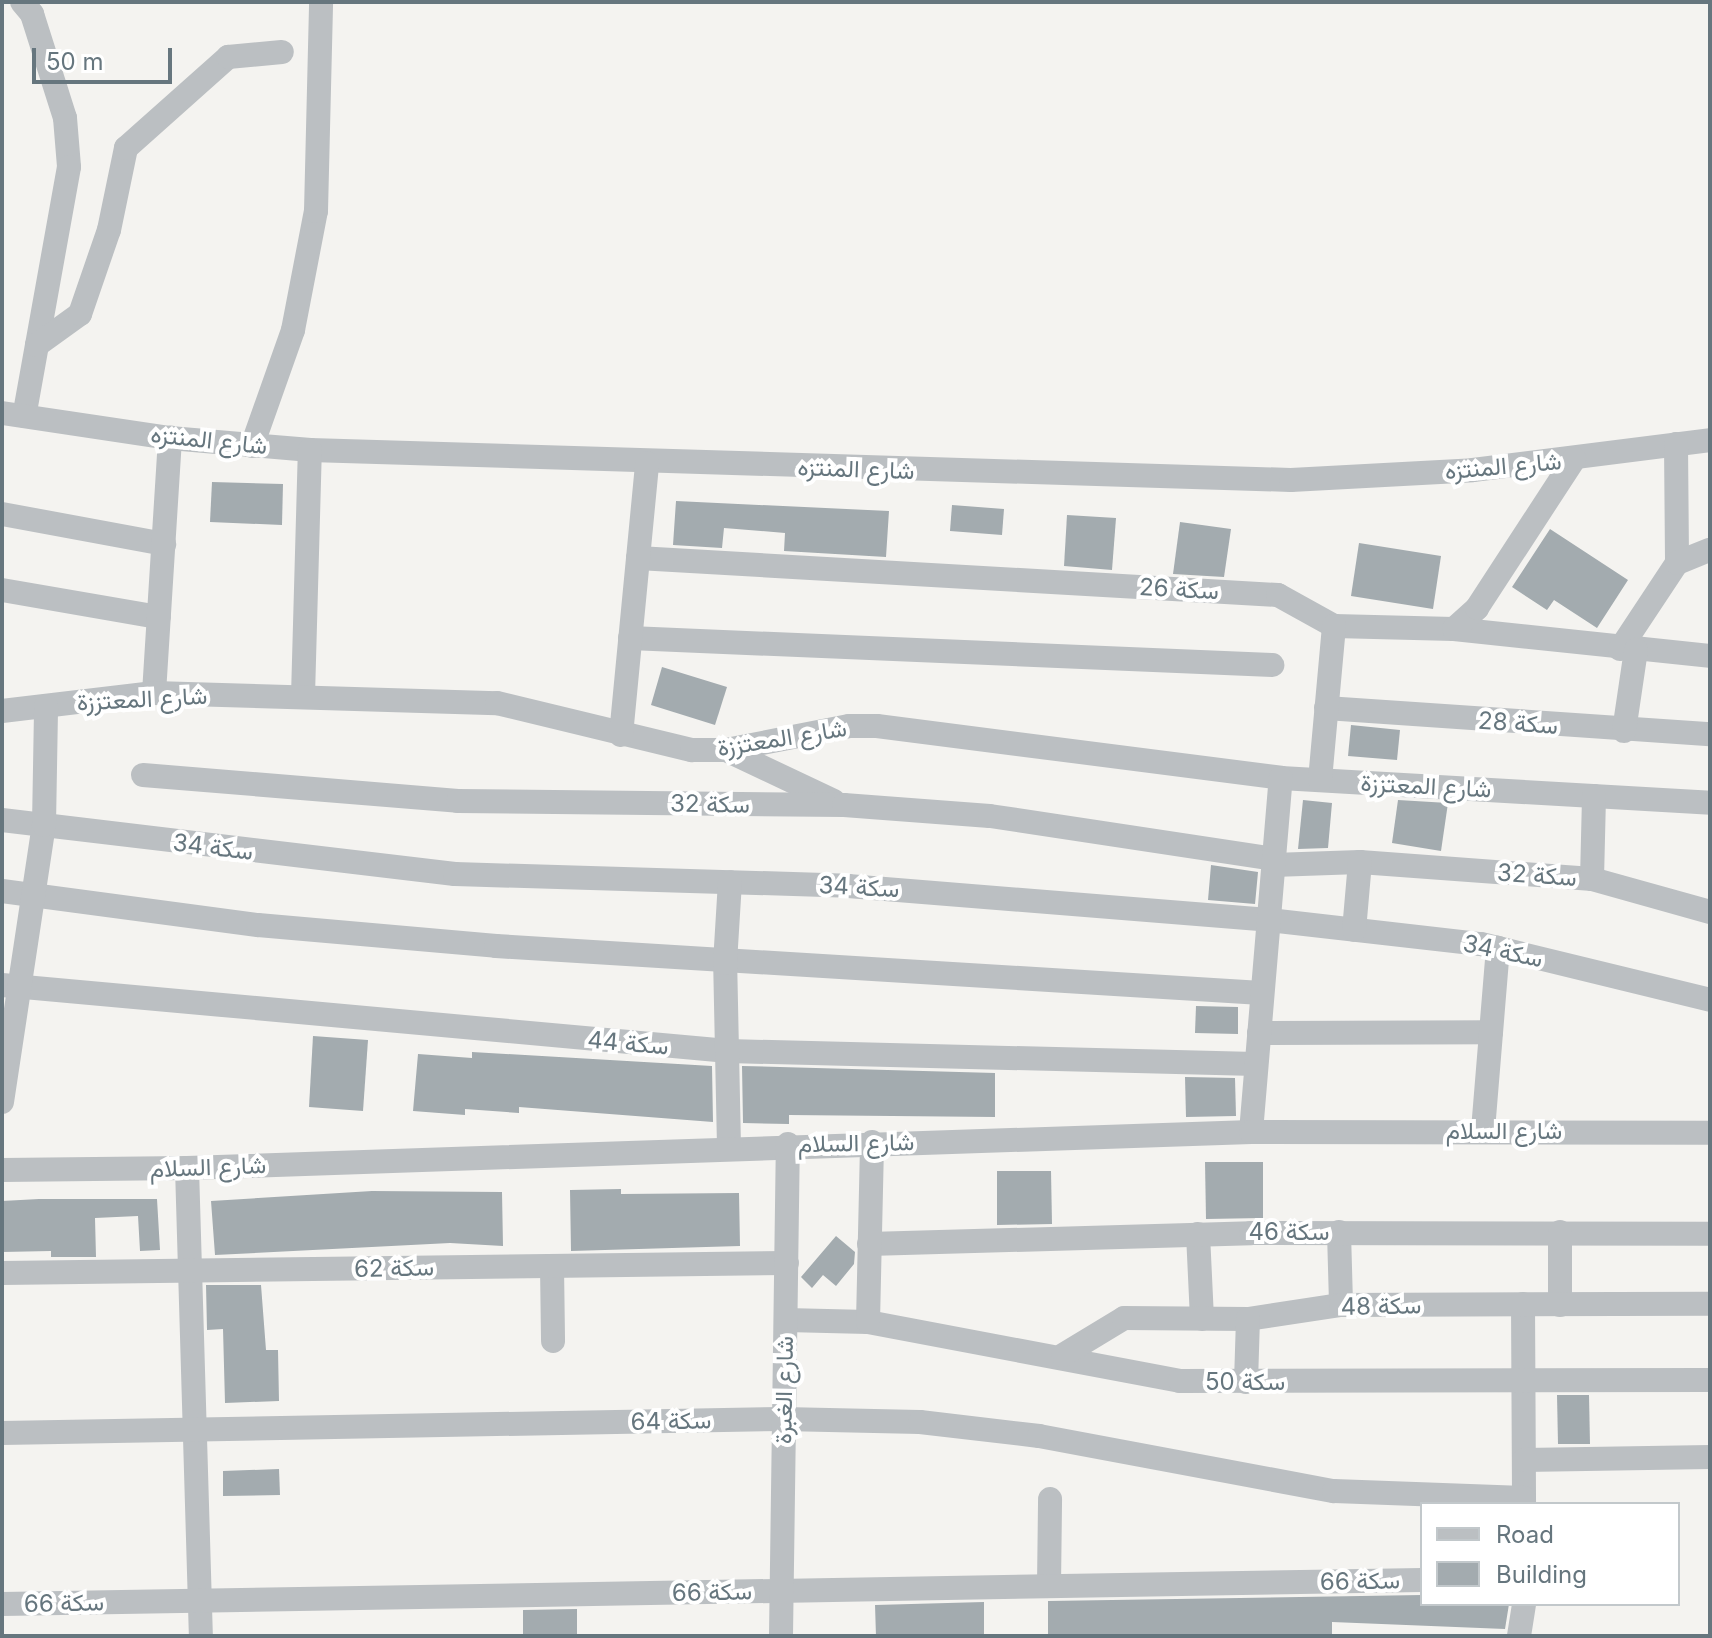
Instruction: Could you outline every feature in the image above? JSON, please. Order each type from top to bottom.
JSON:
[{"type":"street","points":[[13,414],[37,345],[69,167],[65,118],[32,14],[22,2]]},
{"type":"street","points":[[252,446],[293,330],[316,211],[321,2]]},
{"type":"street","points":[[37,345],[80,314],[109,230],[126,148],[228,57],[282,52]]},
{"type":"street","name":"شارع المنتزه","points":[[13,414],[170,438],[310,450],[647,463],[1291,480],[1574,459],[1710,440]]},
{"type":"street","points":[[154,693],[170,438]]},
{"type":"street","points":[[1624,731],[1628,650],[1677,563],[1676,444]]},
{"type":"street","points":[[303,696],[310,450]]},
{"type":"street","points":[[1454,629],[1477,608],[1574,459]]},
{"type":"street","points":[[621,735],[647,463]]},
{"type":"street","points":[[2,514],[164,544]]},
{"type":"street","points":[[1677,563],[1710,550]]},
{"type":"street","name":"سكة 26","points":[[638,558],[1278,595],[1334,626],[1454,629],[1628,650],[1710,656]]},
{"type":"street","points":[[2,590],[159,617]]},
{"type":"street","points":[[1320,780],[1334,626]]},
{"type":"street","points":[[630,638],[1272,665]]},
{"type":"street","name":"شارع المعتززة","points":[[2,711],[154,693],[497,703],[663,746],[726,750],[849,726],[877,726],[1281,778],[1710,803]]},
{"type":"street","points":[[3,1087],[10,986],[34,895],[44,825],[46,706]]},
{"type":"street","name":"سكة 28","points":[[1326,708],[1624,731],[1710,734]]},
{"type":"street","points":[[726,750],[844,805]]},
{"type":"street","name":"سكة 32","points":[[143,775],[458,801],[844,805],[990,816],[1274,862],[1360,862],[1592,879],[1710,912]]},
{"type":"street","points":[[1251,1132],[1281,778]]},
{"type":"street","points":[[1592,879],[1594,796]]},
{"type":"street","name":"سكة 34","points":[[2,820],[455,874],[984,893],[1269,920],[1498,948],[1710,1000]]},
{"type":"street","points":[[1354,930],[1360,862]]},
{"type":"street","points":[[729,1147],[725,963],[730,882]]},
{"type":"street","points":[[2,891],[274,926],[725,963],[1262,993]]},
{"type":"street","points":[[1483,1130],[1498,948]]},
{"type":"street","name":"سكة 44","points":[[10,986],[728,1051],[1256,1064]]},
{"type":"street","points":[[1259,1033],[1491,1032]]},
{"type":"street","name":"شارع السلام","points":[[2,1170],[187,1168],[788,1144],[1251,1132],[1483,1130],[1710,1133]]},
{"type":"street","points":[[868,1322],[872,1142]]},
{"type":"street","name":"شارع الغبرة","points":[[781,1636],[788,1144]]},
{"type":"street","points":[[187,1168],[201,1636]]},
{"type":"street","points":[[1339,1232],[1341,1305]]},
{"type":"street","name":"سكة 46","points":[[869,1244],[1339,1232],[1710,1234]]},
{"type":"street","points":[[1560,1232],[1560,1305]]},
{"type":"street","points":[[1198,1234],[1202,1319]]},
{"type":"street","name":"سكة 62","points":[[2,1273],[787,1263]]},
{"type":"street","points":[[552,1266],[553,1341]]},
{"type":"street","points":[[1523,1304],[1524,1501]]},
{"type":"street","name":"سكة 48","points":[[1063,1355],[1124,1318],[1248,1319],[1341,1305],[1710,1304]]},
{"type":"street","points":[[1246,1382],[1248,1319]]},
{"type":"street","name":"سكة 50","points":[[786,1320],[868,1322],[1063,1355],[1180,1381],[1524,1383],[1710,1380]]},
{"type":"street","name":"سكة 64","points":[[2,1433],[783,1419],[920,1422],[1039,1436],[1334,1491],[1524,1501]]},
{"type":"street","points":[[1524,1460],[1710,1457]]},
{"type":"street","points":[[1049,1586],[1050,1499]]},
{"type":"street","name":"سكة 66","points":[[2,1604],[1420,1580]]},
{"type":"building","points":[[212,482],[283,484],[282,525],[210,522]]},
{"type":"building","points":[[676,501],[889,511],[886,557],[784,551],[785,533],[724,528],[722,548],[673,545]]},
{"type":"building","points":[[952,505],[1004,509],[1002,535],[950,531]]},
{"type":"building","points":[[1067,515],[1116,518],[1112,570],[1064,566]]},
{"type":"building","points":[[1180,522],[1231,529],[1224,577],[1173,574]]},
{"type":"building","points":[[1550,529],[1628,580],[1597,628],[1554,600],[1547,610],[1512,587]]},
{"type":"building","points":[[1359,543],[1441,556],[1433,609],[1351,596]]},
{"type":"building","points":[[662,667],[727,687],[715,725],[651,705]]},
{"type":"building","points":[[1351,725],[1400,730],[1397,760],[1348,756]]},
{"type":"building","points":[[1303,800],[1332,803],[1328,848],[1298,849]]},
{"type":"building","points":[[1398,800],[1448,803],[1441,851],[1392,843]]},
{"type":"building","points":[[1211,865],[1258,872],[1255,904],[1208,900]]},
{"type":"building","points":[[1196,1006],[1238,1007],[1238,1034],[1195,1033]]},
{"type":"building","points":[[313,1036],[368,1040],[363,1111],[309,1107]]},
{"type":"building","points":[[472,1052],[712,1066],[713,1122],[519,1107],[519,1113],[465,1109],[465,1115],[413,1111],[418,1054],[472,1058]]},
{"type":"building","points":[[742,1066],[995,1073],[995,1117],[789,1115],[789,1124],[743,1123]]},
{"type":"building","points":[[1185,1077],[1235,1078],[1236,1116],[1186,1117]]},
{"type":"building","points":[[1205,1162],[1263,1162],[1263,1218],[1206,1219]]},
{"type":"building","points":[[997,1171],[1051,1171],[1052,1224],[997,1225]]},
{"type":"building","points":[[621,1189],[621,1194],[739,1193],[740,1246],[571,1251],[570,1190]]},
{"type":"building","points":[[372,1191],[502,1192],[503,1246],[450,1243],[215,1255],[211,1201]]},
{"type":"building","points":[[157,1199],[160,1250],[140,1251],[138,1216],[95,1218],[96,1257],[51,1257],[51,1251],[2,1252],[2,1201]]},
{"type":"building","points":[[836,1236],[855,1252],[854,1264],[836,1286],[823,1275],[812,1288],[801,1277]]},
{"type":"building","points":[[206,1285],[261,1285],[266,1350],[278,1350],[279,1401],[225,1403],[223,1329],[207,1330]]},
{"type":"building","points":[[1557,1395],[1589,1395],[1590,1444],[1558,1444]]},
{"type":"building","points":[[279,1469],[280,1495],[223,1496],[223,1471]]},
{"type":"building","points":[[1420,1595],[1420,1606],[1509,1606],[1505,1629],[1332,1622],[1332,1636],[1048,1636],[1048,1601]]},
{"type":"building","points":[[984,1602],[984,1636],[876,1636],[875,1605]]},
{"type":"building","points":[[577,1609],[577,1636],[523,1636],[523,1610]]}]
